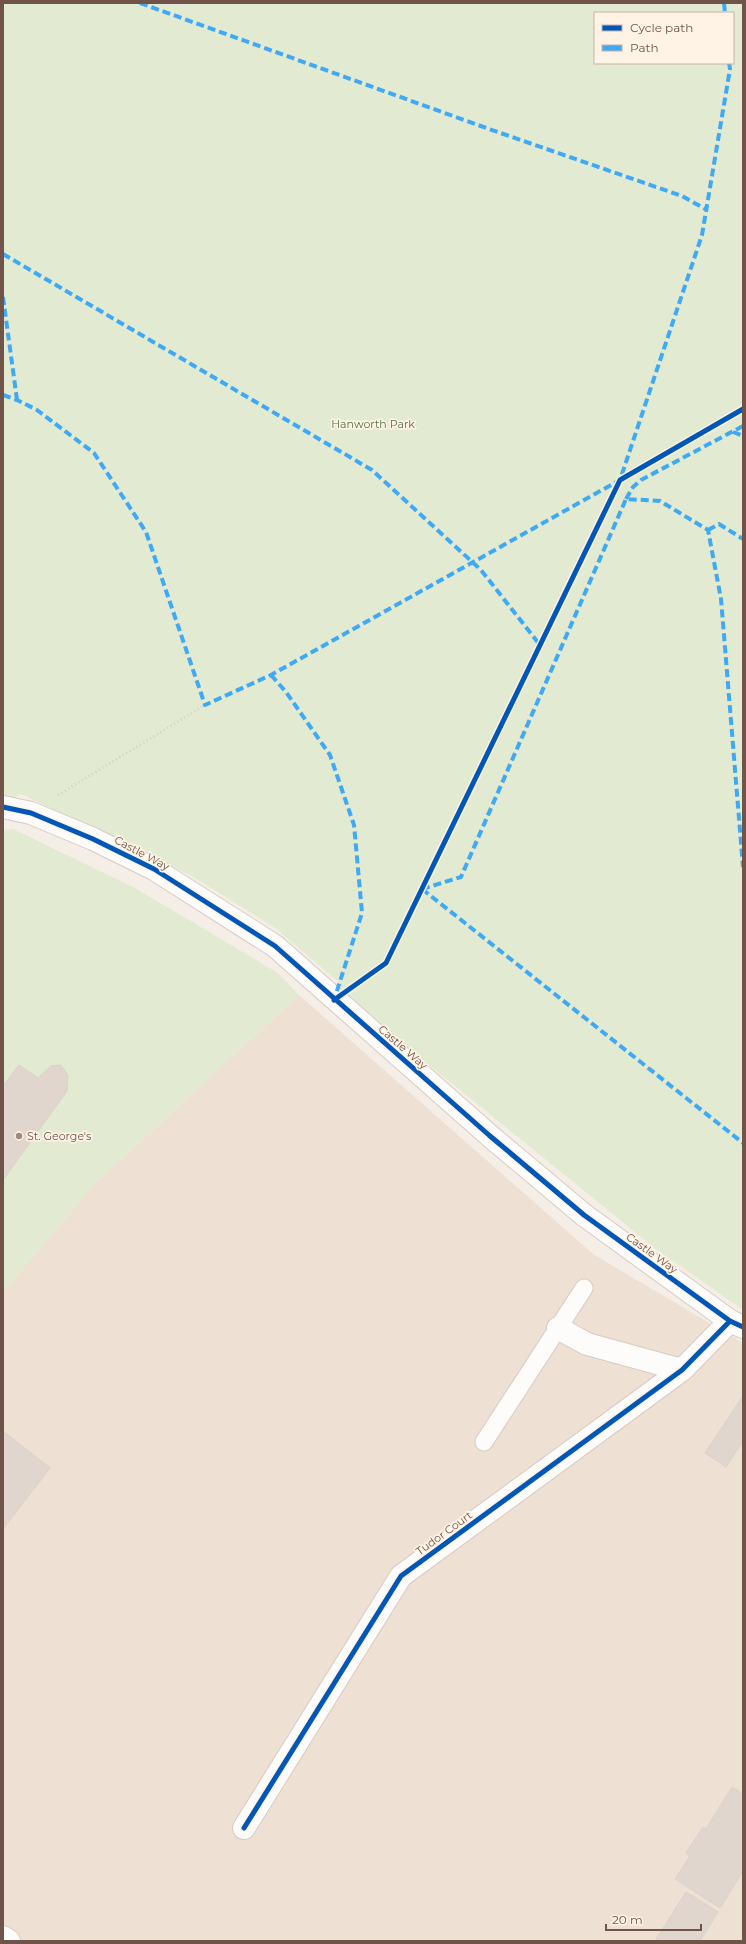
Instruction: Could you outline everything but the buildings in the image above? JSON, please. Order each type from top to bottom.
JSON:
[{"type":"street","name":"Castle Way","points":[[3,807],[31,813],[93,839],[154,869],[276,946],[490,1136],[584,1215],[736,1324]]},
{"type":"street","name":"Tudor Court","points":[[244,1828],[401,1576],[682,1370],[736,1324]]},
{"type":"street","points":[[558,1328],[587,1344],[682,1370]]},
{"type":"street","points":[[3,1937],[9,1941]]},
{"type":"lane","points":[[484,1442],[584,1288]]},
{"type":"path","points":[[31,813],[59,794],[205,705]]},
{"type":"shaded area","points":[[299,995],[593,1254],[743,1343],[743,1941],[3,1941],[3,1292],[96,1183]]},
{"type":"green space","name":"Hanworth Park","points":[[3,3],[743,3],[743,1310],[656,1249],[402,1043],[341,988],[341,984],[274,927],[190,875],[21,794],[3,803]]},
{"type":"green space","points":[[13,829],[135,888],[278,973],[299,995],[96,1183],[3,1292],[3,830]]},
{"type":"marked path","points":[[140,3],[489,129],[682,196],[707,210]]},
{"type":"marked path","points":[[724,3],[725,12]]},
{"type":"marked path","points":[[3,395],[37,410],[94,453],[146,532],[205,705],[271,675],[620,480],[702,235],[730,69],[729,64]]},
{"type":"marked path","points":[[3,254],[372,470],[481,570],[540,645]]},
{"type":"marked path","points":[[3,297],[17,400]]},
{"type":"marked path","points":[[626,499],[633,487],[641,480],[743,426]]},
{"type":"marked path","points":[[733,432],[743,436]]},
{"type":"marked path","points":[[422,889],[461,877],[626,499],[660,501],[708,530],[721,599],[743,867]]},
{"type":"marked path","points":[[708,530],[719,524],[743,539]]},
{"type":"marked path","points":[[271,675],[286,692],[330,755],[354,825],[362,913],[334,1000]]},
{"type":"marked path","points":[[422,889],[743,1143]]},
{"type":"cycle path","points":[[334,1000],[386,963],[620,480],[743,409]]},
{"type":"cycle path","points":[[3,807],[31,813],[93,839],[154,869],[275,946],[490,1136],[584,1215],[730,1321],[743,1327]]},
{"type":"cycle path","points":[[244,1828],[401,1576],[682,1370],[730,1321]]},
{"type":"place","name":"St. George's","points":[[19,1136]]}]
